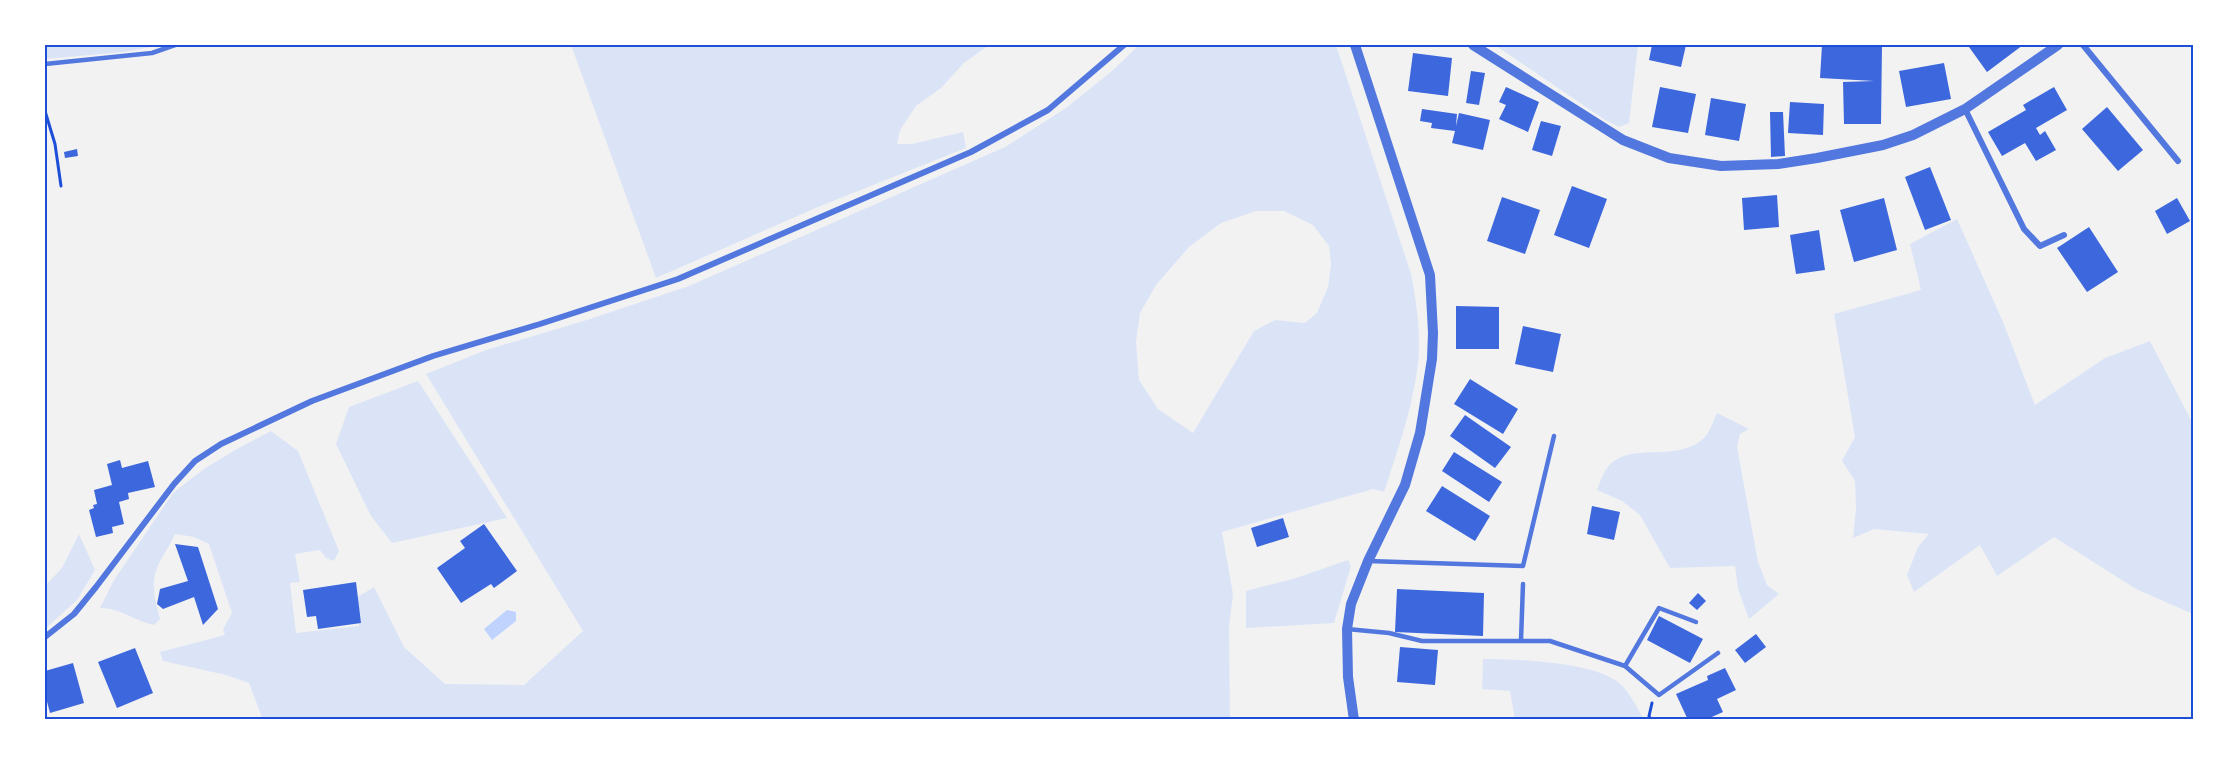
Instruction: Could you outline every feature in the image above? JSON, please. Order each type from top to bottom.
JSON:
[{"type":"street","points":[[45,637],[74,614],[174,484],[195,461],[221,444],[312,401],[433,356],[678,279],[971,152],[1048,110],[1124,45]]},
{"type":"street","points":[[1354,720],[1348,677],[1347,629],[1351,604],[1368,561],[1405,485],[1420,433],[1432,359],[1433,333],[1430,275],[1355,45]]},
{"type":"street","points":[[1473,45],[1623,140],[1646,151],[1695,164],[1721,166],[1779,164],[1862,149],[1913,135],[1965,109],[2058,45]]},
{"type":"street","points":[[2083,45],[2178,161]]},
{"type":"street","points":[[1965,109],[2024,229],[2040,246],[2064,235]]},
{"type":"lane","points":[[45,64],[152,53],[175,45]]},
{"type":"lane","points":[[1368,561],[1523,566],[1554,436]]},
{"type":"lane","points":[[1521,640],[1522,584]]},
{"type":"lane","points":[[1625,666],[1659,608],[1696,622]]},
{"type":"lane","points":[[1347,629],[1389,633],[1422,641],[1550,641],[1625,666],[1659,695],[1718,653]]},
{"type":"path","points":[[45,111],[55,144],[61,186]]},
{"type":"path","points":[[1651,720],[1650,706],[1659,695]]},
{"type":"shaded area","points":[[45,45],[162,45],[123,52],[45,59]]},
{"type":"shaded area","points":[[571,45],[989,45],[964,63],[941,88],[916,106],[900,130],[897,144],[912,144],[963,132],[966,148],[818,207],[656,278]]},
{"type":"shaded area","points":[[1139,45],[1336,45],[1411,274],[1419,334],[1417,371],[1399,447],[1384,492],[1373,489],[1222,532],[1233,594],[1229,628],[1230,720],[263,720],[249,683],[226,675],[163,661],[160,652],[225,635],[223,629],[232,613],[209,544],[194,537],[175,534],[155,574],[154,594],[160,619],[154,625],[114,610],[100,608],[114,580],[173,493],[204,469],[271,431],[298,451],[339,551],[334,561],[326,558],[320,550],[295,554],[300,582],[290,583],[296,633],[359,626],[356,598],[374,587],[404,647],[445,684],[524,685],[583,631],[426,374],[486,350],[689,286],[1005,147],[1066,108],[1112,71]],"holes":[[[1256,211],[1284,211],[1313,225],[1329,246],[1331,264],[1328,287],[1317,313],[1305,323],[1275,320],[1254,331],[1193,433],[1158,409],[1139,380],[1136,342],[1140,313],[1156,285],[1189,247],[1221,223]]]},
{"type":"shaded area","points":[[1495,45],[1638,45],[1629,123],[1619,127],[1605,120]]},
{"type":"shaded area","points":[[1957,219],[2003,322],[2035,405],[2105,358],[2150,341],[2193,424],[2193,614],[2136,589],[2054,537],[1997,576],[1980,545],[1914,592],[1907,575],[1918,547],[1929,534],[1874,529],[1853,538],[1856,509],[1855,481],[1842,461],[1855,437],[1834,314],[1921,290],[1910,244]]},
{"type":"shaded area","points":[[418,381],[507,518],[392,543],[371,516],[336,444],[349,407]]},
{"type":"shaded area","points":[[1717,413],[1749,429],[1740,434],[1737,447],[1758,562],[1767,585],[1779,594],[1749,619],[1738,589],[1735,566],[1670,568],[1640,515],[1622,501],[1597,490],[1605,471],[1614,461],[1624,456],[1671,451],[1694,445],[1706,436]]},
{"type":"shaded area","points":[[79,534],[95,570],[77,600],[45,629],[45,586],[62,568]]},
{"type":"shaded area","points":[[1348,560],[1351,566],[1334,623],[1246,628],[1246,591],[1293,579]]},
{"type":"shaded area","points":[[1483,659],[1553,663],[1606,675],[1626,690],[1644,720],[1515,720],[1510,691],[1482,689]]},
{"type":"water","points":[[507,610],[516,612],[516,621],[492,640],[484,629]]},
{"type":"building","points":[[1652,45],[1686,45],[1681,67],[1649,60]]},
{"type":"building","points":[[1822,45],[1882,45],[1881,124],[1844,124],[1843,82],[1874,81],[1820,78]]},
{"type":"building","points":[[1972,45],[2023,45],[1987,72],[1969,47]]},
{"type":"building","points":[[1413,53],[1452,58],[1448,96],[1408,91]]},
{"type":"building","points":[[1944,63],[1951,99],[1906,107],[1899,71]]},
{"type":"building","points":[[1471,71],[1485,73],[1479,105],[1466,103]]},
{"type":"building","points":[[1506,87],[1539,102],[1528,132],[1499,119],[1506,105],[1499,102]]},
{"type":"building","points":[[1660,87],[1696,94],[1688,133],[1652,127]]},
{"type":"building","points":[[2054,87],[2067,110],[2036,128],[2040,135],[2045,131],[2056,150],[2036,161],[2025,143],[2002,156],[1988,132],[2026,110],[2023,105]]},
{"type":"building","points":[[1711,98],[1746,104],[1739,141],[1705,135]]},
{"type":"building","points":[[1790,102],[1824,104],[1823,135],[1788,133]]},
{"type":"building","points":[[2107,107],[2143,150],[2118,171],[2082,129]]},
{"type":"building","points":[[1422,109],[1457,114],[1456,126],[1459,113],[1490,120],[1483,150],[1452,143],[1455,131],[1431,128],[1432,123],[1420,121]]},
{"type":"building","points":[[1770,112],[1783,112],[1785,156],[1771,157]]},
{"type":"building","points":[[1541,121],[1561,126],[1552,156],[1532,150]]},
{"type":"building","points":[[77,149],[78,156],[65,158],[64,152]]},
{"type":"building","points":[[1930,167],[1951,220],[1925,230],[1905,177]]},
{"type":"building","points":[[1572,186],[1607,199],[1589,248],[1554,235]]},
{"type":"building","points":[[1777,195],[1779,227],[1744,230],[1742,198]]},
{"type":"building","points":[[1502,197],[1540,210],[1525,254],[1487,241]]},
{"type":"building","points":[[1884,198],[1897,250],[1854,262],[1840,210]]},
{"type":"building","points":[[2177,198],[2190,221],[2167,234],[2155,211]]},
{"type":"building","points":[[2089,227],[2118,272],[2087,292],[2057,248]]},
{"type":"building","points":[[1819,230],[1825,270],[1796,274],[1790,235]]},
{"type":"building","points":[[1456,306],[1499,307],[1499,349],[1456,349]]},
{"type":"building","points":[[1523,326],[1561,334],[1553,372],[1515,364]]},
{"type":"building","points":[[1470,379],[1518,409],[1503,434],[1454,404]]},
{"type":"building","points":[[1465,415],[1511,447],[1495,468],[1450,436]]},
{"type":"building","points":[[1454,452],[1502,482],[1489,502],[1442,471]]},
{"type":"building","points":[[120,460],[122,468],[148,461],[155,487],[128,493],[129,499],[119,502],[124,524],[112,527],[113,533],[96,537],[89,510],[97,504],[94,490],[112,485],[107,464]]},
{"type":"building","points":[[1442,486],[1490,516],[1475,541],[1426,511]]},
{"type":"building","points":[[1592,506],[1620,512],[1614,540],[1587,534]]},
{"type":"building","points":[[1283,518],[1289,537],[1257,547],[1251,528]]},
{"type":"building","points":[[484,524],[517,571],[494,588],[491,584],[461,603],[437,568],[465,548],[460,541]]},
{"type":"building","points":[[175,544],[198,547],[218,609],[203,625],[194,597],[163,609],[157,604],[160,589],[188,581]]},
{"type":"building","points":[[356,582],[361,623],[318,629],[316,616],[307,617],[303,590]]},
{"type":"building","points":[[1397,589],[1484,593],[1483,636],[1395,632]]},
{"type":"building","points":[[1698,593],[1706,601],[1697,610],[1689,603]]},
{"type":"building","points":[[1659,616],[1703,639],[1690,663],[1647,640]]},
{"type":"building","points":[[1756,634],[1766,647],[1745,663],[1735,650]]},
{"type":"building","points":[[1400,647],[1438,650],[1435,685],[1397,682]]},
{"type":"building","points":[[135,648],[153,693],[117,708],[98,662]]},
{"type":"building","points":[[73,663],[84,703],[50,713],[45,694],[45,671]]},
{"type":"building","points":[[1725,668],[1736,690],[1717,699],[1723,712],[1705,720],[1688,720],[1676,694],[1708,680],[1707,676]]}]
